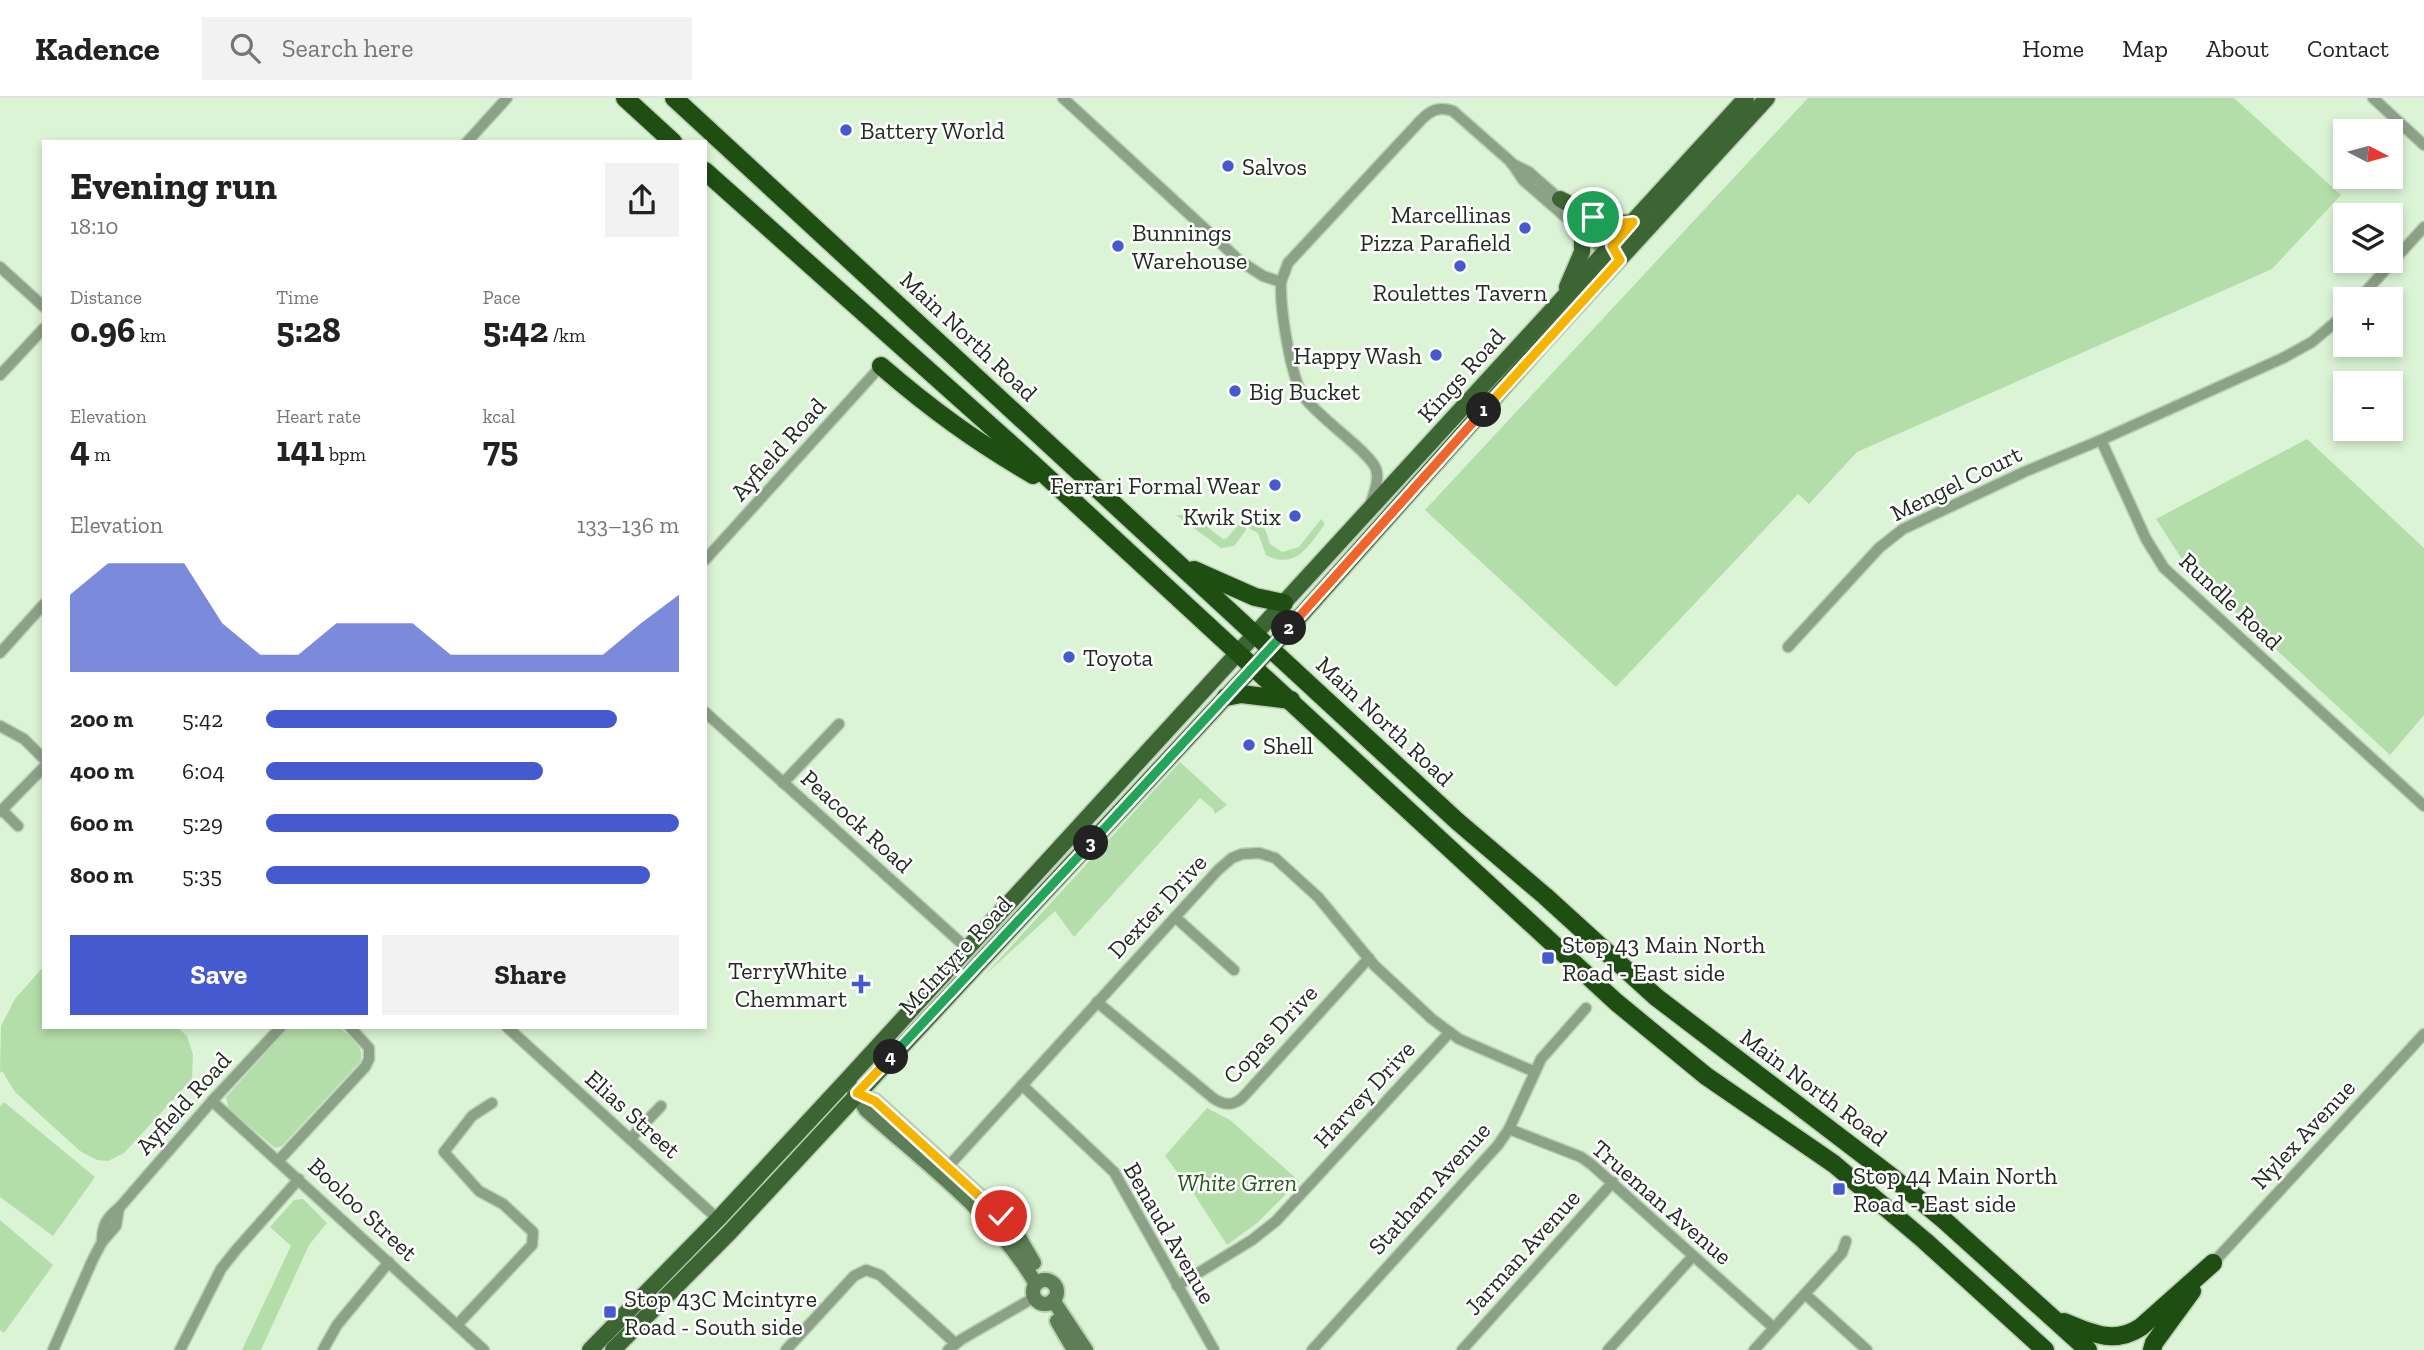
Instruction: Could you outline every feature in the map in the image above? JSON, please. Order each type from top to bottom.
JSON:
[{"type":"highway","points":[[625,98],[671,140]]},
{"type":"highway","name":"Main North Road","points":[[674,98],[1457,821],[1545,896],[1656,998],[1892,1177],[2088,1350]]},
{"type":"highway","name":"Main North Road","points":[[707,173],[1254,666],[1626,1011],[1706,1076],[1834,1164],[1925,1241],[2045,1350]]},
{"type":"highway","points":[[881,366],[950,423],[983,446],[1063,492]]},
{"type":"highway","points":[[1181,565],[1255,597],[1284,603]]},
{"type":"highway","points":[[1226,697],[1249,695],[1291,700]]},
{"type":"highway","points":[[2053,1317],[2104,1337],[2128,1334],[2141,1327],[2213,1263]]},
{"type":"highway","points":[[2152,1350],[2154,1343],[2213,1263]]},
{"type":"main road","name":"Kings Road","points":[[1270,649],[1612,253],[1633,222],[1746,98]]},
{"type":"main road","name":"Kings Road","points":[[1238,652],[1560,302],[1767,98]]},
{"type":"main road","points":[[1560,199],[1601,220],[1617,224],[1633,222]]},
{"type":"main road","points":[[1560,302],[1582,252],[1583,234]]},
{"type":"main road","name":"McIntyre Road","points":[[590,1350],[718,1219],[981,960],[1270,649]]},
{"type":"main road","name":"McIntyre Road","points":[[613,1350],[730,1232],[967,948],[1238,652]]},
{"type":"main road","points":[[1101,802],[1111,808],[1142,787]]},
{"type":"street","points":[[469,140],[507,98]]},
{"type":"street","points":[[1063,98],[1240,261],[1263,276],[1281,282]]},
{"type":"street","points":[[2372,98],[2424,145]]},
{"type":"street","points":[[1369,509],[1377,482],[1377,471],[1371,459],[1344,437],[1304,396],[1296,375],[1287,334],[1280,297],[1281,282],[1288,263],[1431,111],[1444,108],[1454,111],[1511,162],[1529,172],[1560,199],[1612,253]]},
{"type":"street","points":[[1511,162],[1522,180],[1583,234],[1612,253]]},
{"type":"street","points":[[2370,287],[2424,227]]},
{"type":"street","points":[[0,267],[42,305]]},
{"type":"street","points":[[2101,440],[2283,358],[2312,342],[2333,324]]},
{"type":"street","points":[[0,375],[42,330]]},
{"type":"street","name":"Ayfield Road","points":[[707,558],[881,366]]},
{"type":"street","name":"Mengel Court","points":[[1788,647],[1880,548],[1903,529],[2101,440]]},
{"type":"street","name":"Rundle Road","points":[[2101,440],[2146,539],[2164,568],[2424,806]]},
{"type":"street","points":[[0,653],[42,606]]},
{"type":"street","name":"Peacock Road","points":[[707,714],[981,960]]},
{"type":"street","points":[[783,783],[839,724]]},
{"type":"street","points":[[0,726],[24,739],[42,757]]},
{"type":"street","points":[[18,826],[1,811],[42,769]]},
{"type":"street","name":"Dexter Drive","points":[[944,1172],[1224,863],[1242,854],[1259,853],[1275,858],[1288,868],[1324,904],[1368,958],[1459,1039],[1535,1072]]},
{"type":"street","points":[[1175,917],[1234,970]]},
{"type":"street","name":"Copas Drive","points":[[1097,1002],[1213,1098],[1229,1104],[1244,1096],[1368,958]]},
{"type":"street","name":"Statham Avenue","points":[[1312,1350],[1498,1145],[1509,1129],[1541,1059],[1586,1008]]},
{"type":"street","name":"Ayfield Road","points":[[53,1350],[102,1242],[104,1222],[279,1029]]},
{"type":"street","points":[[279,1160],[365,1067],[369,1059],[369,1048],[352,1029]]},
{"type":"street","name":"Elias Street","points":[[509,1029],[730,1232]]},
{"type":"street","name":"Harvey Drive","points":[[1177,1286],[1276,1222],[1450,1032]]},
{"type":"street","name":"Nylex Avenue","points":[[2213,1263],[2424,1034]]},
{"type":"street","name":"Benaud Avenue","points":[[1022,1085],[1114,1172],[1214,1350]]},
{"type":"street","points":[[852,1087],[875,1101],[944,1172],[1015,1230],[1043,1293],[1074,1350]]},
{"type":"street","name":"Booloo Street","points":[[212,1101],[484,1350]]},
{"type":"street","points":[[457,1325],[532,1245],[533,1232],[503,1204],[479,1191],[444,1152],[472,1116],[492,1103]]},
{"type":"street","points":[[630,1139],[661,1106]]},
{"type":"street","name":"Trueman Avenue","points":[[1509,1129],[1581,1157],[1613,1182],[1774,1328]]},
{"type":"street","points":[[180,1350],[221,1269],[299,1179]]},
{"type":"street","name":"Jarman Avenue","points":[[1462,1350],[1613,1182]]},
{"type":"street","points":[[1754,1350],[1842,1253],[1846,1241]]},
{"type":"street","points":[[1608,1350],[1693,1255]]},
{"type":"street","points":[[323,1350],[337,1325],[389,1262]]},
{"type":"street","points":[[786,1350],[854,1276],[866,1270],[880,1275],[951,1347],[1043,1293]]},
{"type":"street","points":[[1043,1293],[1086,1350]]},
{"type":"street","points":[[1805,1294],[1867,1350]]},
{"type":"green space","points":[[1808,98],[2234,98],[2341,195],[2272,269],[1857,452],[1809,504],[1798,494],[1616,687],[1425,510]]},
{"type":"green space","points":[[2307,439],[2424,548],[2424,715],[2390,755],[2187,567],[2156,519]]},
{"type":"green space","points":[[1176,515],[1192,515],[1223,539],[1240,523],[1246,521],[1246,530],[1234,546],[1221,548]]},
{"type":"green space","points":[[1321,519],[1325,524],[1308,547],[1286,560],[1266,555],[1258,533],[1250,529],[1248,521],[1265,529],[1270,544],[1282,552],[1299,547]]},
{"type":"green space","points":[[1180,762],[1227,805],[1215,814],[1200,798],[1074,937],[1055,911],[984,976]]},
{"type":"green space","points":[[42,968],[42,1029],[179,1029],[187,1036],[193,1055],[192,1079],[124,1153],[108,1161],[97,1160],[80,1151],[15,1092],[2,1071],[0,1073],[1,1026],[15,999]]},
{"type":"green space","points":[[287,1029],[342,1029],[361,1051],[360,1062],[282,1146],[275,1148],[229,1109],[226,1097]]},
{"type":"green space","points":[[4,1102],[95,1177],[53,1236],[0,1197],[0,1107]]},
{"type":"green space","name":"White Grren","points":[[1207,1108],[1230,1120],[1299,1181],[1257,1223],[1227,1245],[1165,1156]]},
{"type":"green space","points":[[303,1199],[327,1223],[309,1245],[261,1350],[242,1350],[291,1246],[270,1227],[294,1200]]},
{"type":"green space","points":[[0,1220],[53,1265],[4,1333],[0,1330]]},
{"type":"place","name":"Battery World","points":[[846,130]]},
{"type":"place","name":"Salvos","points":[[1228,166]]},
{"type":"place","name":"Marcellinas Pizza Parafield","points":[[1525,228]]},
{"type":"place","name":"Bunnings Warehouse","points":[[1118,246]]},
{"type":"place","name":"Roulettes Tavern","points":[[1460,266]]},
{"type":"place","name":"Happy Wash","points":[[1436,355]]},
{"type":"place","name":"Big Bucket","points":[[1235,391]]},
{"type":"place","name":"Ferrari Formal Wear","points":[[1275,485]]},
{"type":"place","name":"Kwik Stix","points":[[1295,516]]},
{"type":"place","name":"Toyota","points":[[1069,657]]},
{"type":"place","name":"Shell","points":[[1249,745]]},
{"type":"place","name":"Stop 43 Main North Road - East side","points":[[1548,958]]},
{"type":"place","name":"TerryWhite Chemmart","points":[[861,984]]},
{"type":"place","name":"Stop 44 Main North Road - East side","points":[[1839,1189]]},
{"type":"place","name":"Stop 43C Mcintyre Road - South side","points":[[610,1312]]},
{"type":"route","points":[[1001,1216],[875,1101],[857,1093],[1286,632],[1620,260],[1612,246],[1633,222],[1617,224],[1593,217]]}]
